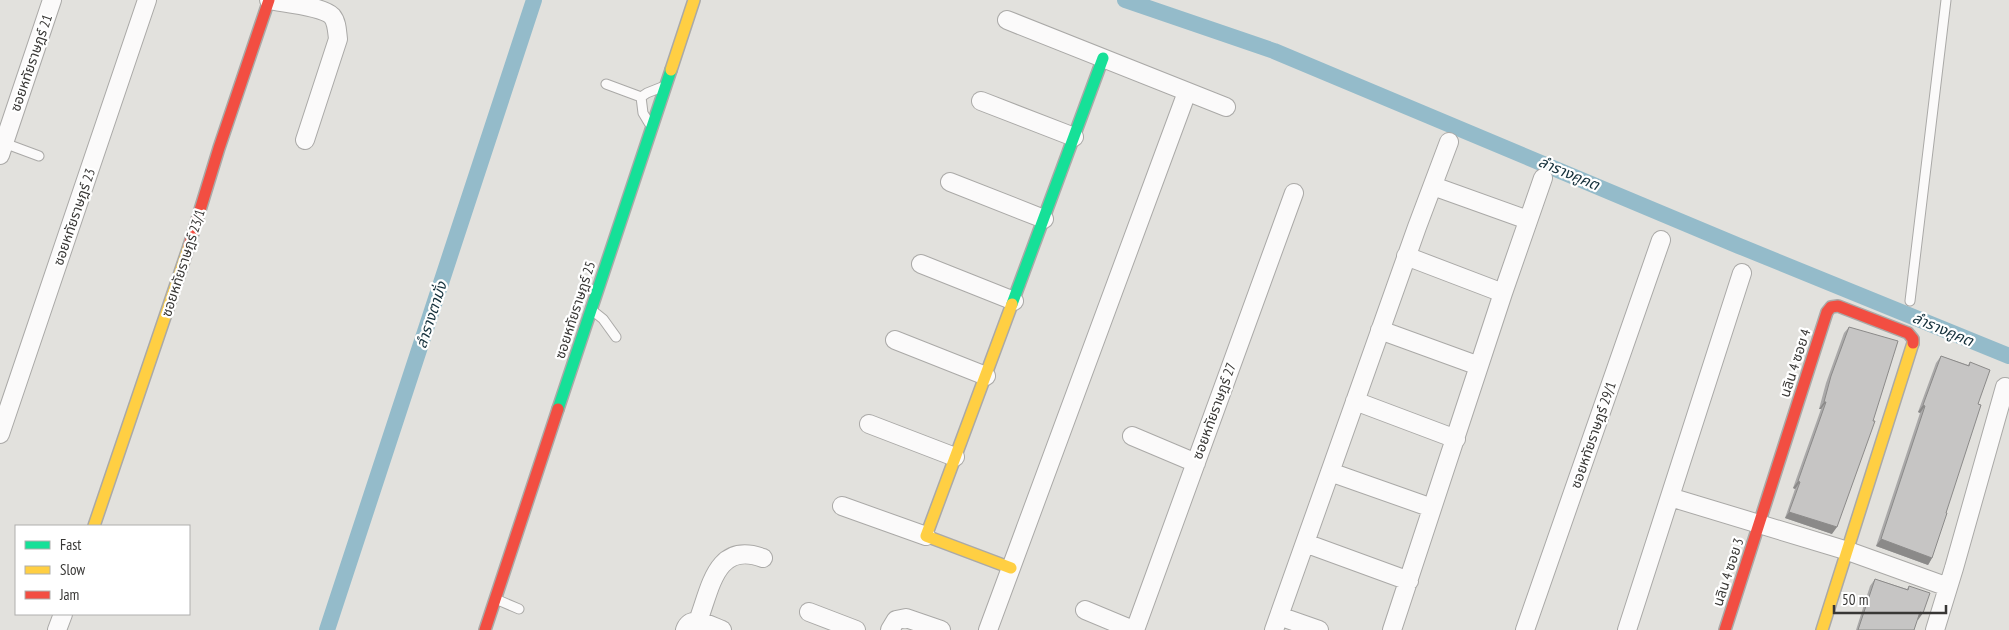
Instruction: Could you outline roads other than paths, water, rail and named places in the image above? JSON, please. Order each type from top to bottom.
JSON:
[{"type":"street","name":"ซอยหทัยราษฎร์ 21","points":[[2,149],[52,0]]},
{"type":"street","name":"ซอยหทัยราษฎร์ 23","points":[[0,434],[147,0]]},
{"type":"street","points":[[269,0],[324,11],[332,16],[337,26],[338,39],[306,140]]},
{"type":"street","name":"ซอยหทัยราษฎร์ 23/1","points":[[94,525],[177,284],[219,148],[269,0]]},
{"type":"street","name":"ซอยหทัยราษฎร์ 25","points":[[485,630],[694,0]]},
{"type":"street","points":[[1007,20],[1226,107]]},
{"type":"street","points":[[926,536],[1104,58]]},
{"type":"street","points":[[988,630],[1187,92]]},
{"type":"street","points":[[981,101],[1074,137]]},
{"type":"street","points":[[1319,630],[1276,623],[1406,256],[1449,142]]},
{"type":"street","points":[[1392,630],[1503,293],[1543,178]]},
{"type":"street","points":[[950,182],[1044,219]]},
{"type":"street","points":[[1433,186],[1528,220]]},
{"type":"street","name":"ซอยหทัยราษฎร์ 27","points":[[1134,630],[1294,193]]},
{"type":"street","name":"ซอยหทัยราษฎร์ 29/1","points":[[1525,630],[1661,240]]},
{"type":"street","points":[[1406,256],[1503,293]]},
{"type":"street","points":[[921,264],[1014,301]]},
{"type":"street","points":[[1627,630],[1742,273]]},
{"type":"street","name":"นลิน 4 ซอย 4","points":[[1759,524],[1824,322],[1830,307],[1838,306],[1908,333],[1913,340],[1912,349],[1848,552]]},
{"type":"street","points":[[1380,330],[1479,366]]},
{"type":"street","points":[[895,340],[986,376]]},
{"type":"street","points":[[1935,630],[2004,387]]},
{"type":"street","points":[[1355,401],[1456,439]]},
{"type":"street","points":[[869,424],[955,457]]},
{"type":"street","points":[[1132,436],[1196,463]]},
{"type":"street","points":[[1330,472],[1432,508]]},
{"type":"street","points":[[1670,498],[1848,552],[1948,587]]},
{"type":"street","points":[[842,506],[1011,568]]},
{"type":"street","name":"นลิน 4 ซอย 3","points":[[1725,630],[1759,524]]},
{"type":"street","points":[[1305,543],[1409,581]]},
{"type":"street","points":[[1822,630],[1848,552]]},
{"type":"street","points":[[722,630],[691,625],[720,566],[731,556],[750,554],[763,558]]},
{"type":"street","points":[[1086,610],[1134,630]]},
{"type":"street","points":[[809,612],[856,630]]},
{"type":"street","points":[[57,630],[63,615]]},
{"type":"street","points":[[890,630],[896,620],[906,618],[941,630]]},
{"type":"lane","points":[[1910,301],[1946,0]]},
{"type":"lane","points":[[606,84],[641,97]]},
{"type":"lane","points":[[641,97],[653,89],[665,86]]},
{"type":"lane","points":[[641,97],[643,113],[651,127]]},
{"type":"lane","points":[[2,149],[39,156]]},
{"type":"lane","points":[[590,310],[603,319],[616,338]]},
{"type":"lane","points":[[495,599],[519,609]]},
{"type":"waterway","name":"ลำรางตามั่ง","points":[[327,630],[534,0]]},
{"type":"waterway","name":"ลำรางคูคต","points":[[1125,0],[1274,51],[1739,246],[2009,356]]}]
